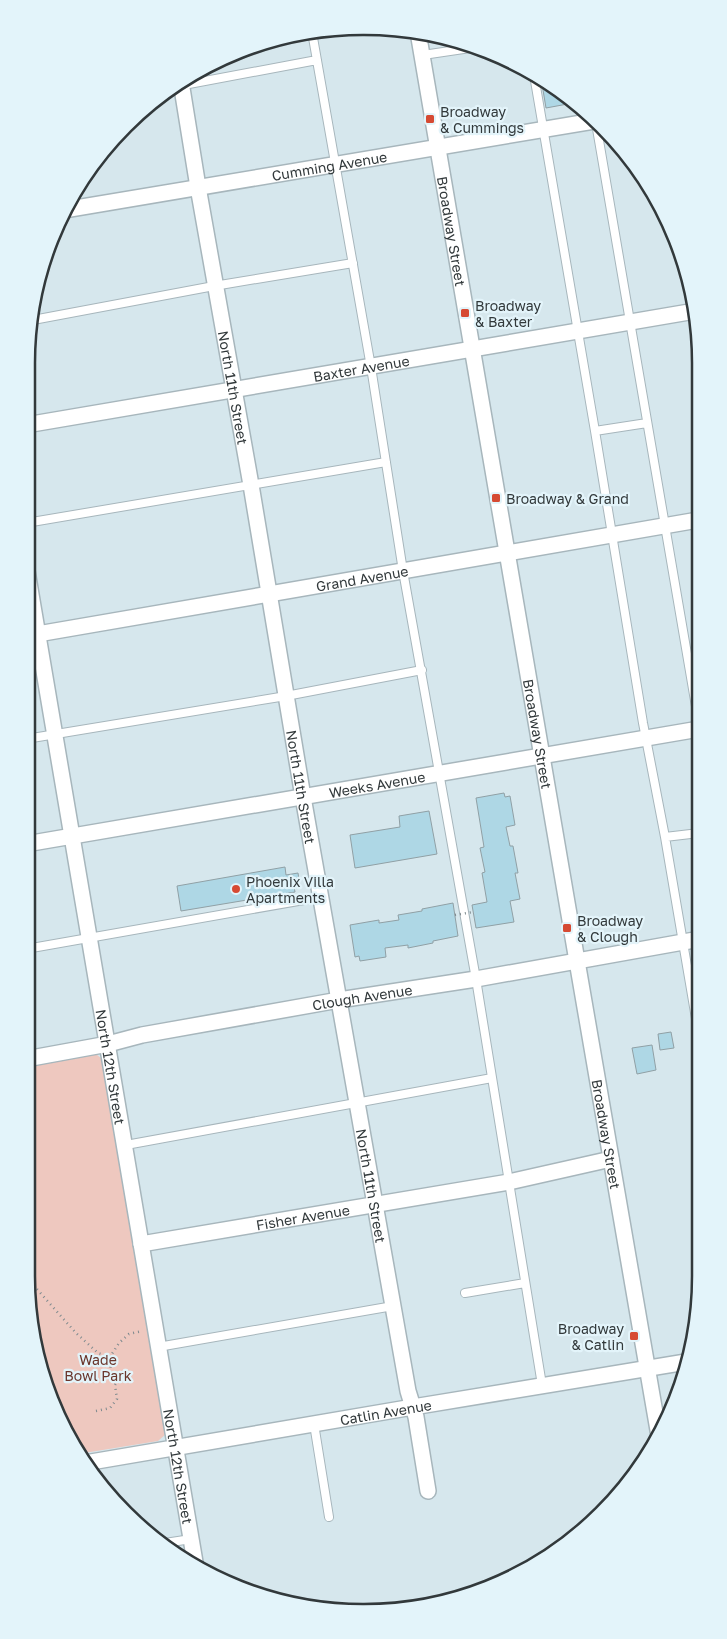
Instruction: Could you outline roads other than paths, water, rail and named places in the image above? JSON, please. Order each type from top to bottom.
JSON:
[{"type":"street","name":"Broadway Street","points":[[420,40],[576,961],[657,1423]]},
{"type":"street","name":"North 11th Street","points":[[179,91],[251,484],[303,797],[408,1391],[416,1417],[428,1491]]},
{"type":"street","name":"Cumming Avenue","points":[[74,208],[587,123]]},
{"type":"street","name":"Baxter Avenue","points":[[35,423],[688,312]]},
{"type":"street","name":"Grand Avenue","points":[[35,634],[692,521]]},
{"type":"street","name":"North 12th Street","points":[[35,647],[56,734],[194,1557]]},
{"type":"street","name":"Weeks Avenue","points":[[35,842],[692,730]]},
{"type":"street","name":"Clough Avenue","points":[[35,1057],[108,1044],[142,1035],[692,940]]},
{"type":"street","name":"Fisher Avenue","points":[[141,1244],[509,1182],[611,1159]]},
{"type":"street","name":"Catlin Avenue","points":[[93,1462],[680,1363]]},
{"type":"lane","points":[[313,39],[476,979],[542,1385]]},
{"type":"lane","points":[[423,55],[461,50]]},
{"type":"lane","points":[[194,82],[317,60]]},
{"type":"lane","points":[[536,84],[646,738],[692,995]]},
{"type":"lane","points":[[597,132],[692,683]]},
{"type":"lane","points":[[38,319],[214,286],[353,263]]},
{"type":"lane","points":[[595,431],[647,423]]},
{"type":"lane","points":[[35,521],[386,462]]},
{"type":"lane","points":[[35,738],[286,696],[422,670]]},
{"type":"lane","points":[[665,837],[692,834]]},
{"type":"lane","points":[[35,947],[321,897]]},
{"type":"lane","points":[[126,1145],[358,1101],[492,1078]]},
{"type":"lane","points":[[465,1293],[525,1283]]},
{"type":"lane","points":[[158,1347],[393,1306]]},
{"type":"lane","points":[[314,1424],[329,1517]]},
{"type":"lane","points":[[171,1542],[191,1538]]},
{"type":"place","name":"Broadway & Cummings","points":[[430,119]]},
{"type":"place","name":"Broadway & Baxter","points":[[465,313]]},
{"type":"place","name":"Broadway & Grand","points":[[496,498]]},
{"type":"place","name":"Phoenix Villa Apartments","points":[[236,889]]},
{"type":"place","name":"Broadway & Clough","points":[[567,928]]},
{"type":"place","name":"Broadway & Catlin","points":[[634,1336]]},
{"type":"park label","name":"Wade Bowl Park","points":[[98,1368]]}]
